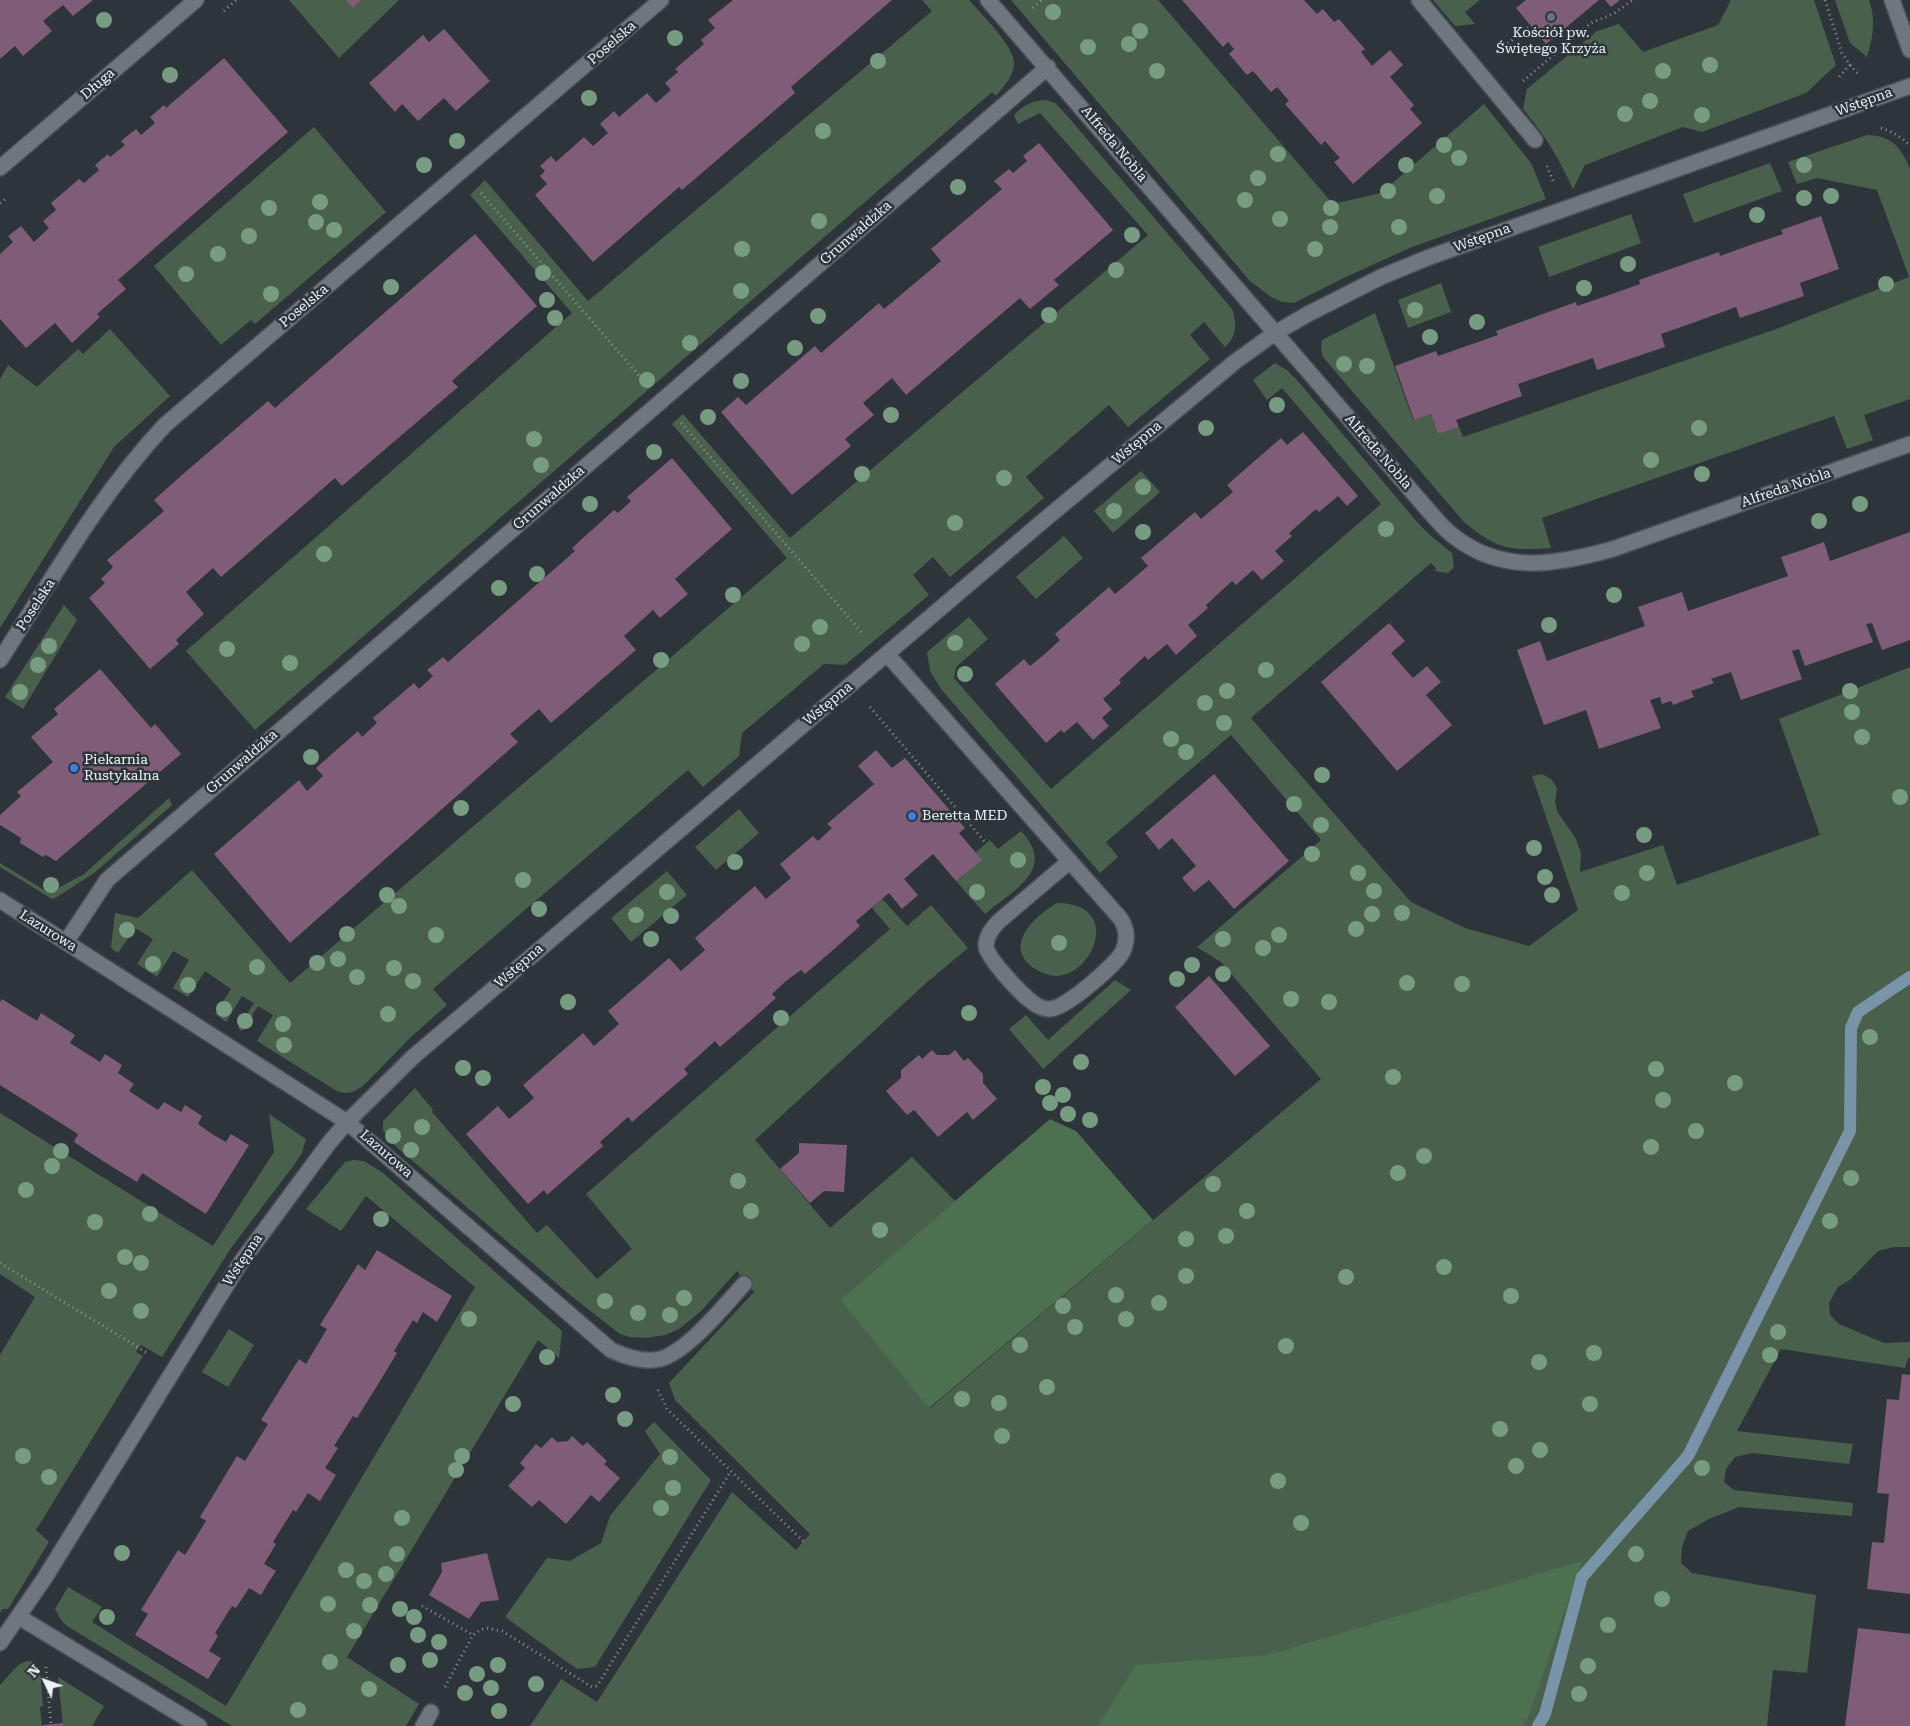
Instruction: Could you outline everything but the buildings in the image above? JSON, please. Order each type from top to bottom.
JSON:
[{"type":"street","name":"Długa","points":[[0,168],[196,0]]},
{"type":"street","name":"Poselska","points":[[0,660],[104,498],[146,446],[165,426],[661,0]]},
{"type":"street","name":"Alfreda Nobla","points":[[988,0],[1048,67],[1428,510],[1451,534],[1470,548],[1491,558],[1536,564],[1554,563],[1605,551],[1910,444]]},
{"type":"street","points":[[1419,0],[1535,140]]},
{"type":"street","points":[[1892,0],[1910,50]]},
{"type":"street","name":"Grunwaldzka","points":[[66,942],[107,880],[1048,67]]},
{"type":"street","name":"Wstępna","points":[[0,1643],[19,1616],[241,1262],[329,1143],[347,1122],[413,1057],[887,654],[1236,361],[1275,332],[1308,314],[1381,277],[1427,258],[1910,86]]},
{"type":"street","points":[[887,654],[1070,861],[1120,918],[1127,934],[1123,951],[1113,964],[1064,1005],[1050,1010],[1041,1008],[1024,996],[992,958],[986,944],[992,929],[998,922],[1070,861]]},
{"type":"street","name":"Lazurowa","points":[[0,900],[347,1122],[611,1350],[626,1357],[642,1360],[659,1359],[674,1353],[710,1320],[744,1284]]},
{"type":"street","points":[[19,1616],[199,1726]]},
{"type":"street","points":[[423,1726],[431,1712]]},
{"type":"path","points":[[1502,99],[1591,24],[1613,14],[1633,0]]},
{"type":"path","points":[[1825,0],[1842,53],[1850,65],[1832,83]]},
{"type":"path","points":[[1477,69],[1531,25]]},
{"type":"path","points":[[1876,127],[1890,131],[1910,146]]},
{"type":"path","points":[[869,706],[985,842]]},
{"type":"path","points":[[0,1263],[138,1348]]},
{"type":"path","points":[[642,1360],[667,1409],[804,1542]]},
{"type":"path","points":[[431,1712],[474,1635],[480,1630],[488,1628],[502,1631],[572,1676],[592,1687],[596,1686],[731,1471]]},
{"type":"path","points":[[422,1606],[474,1635]]},
{"type":"path","points":[[45,1660],[51,1724]]},
{"type":"green space","points":[[289,0],[399,0],[339,58]]},
{"type":"green space","points":[[922,0],[969,0],[997,31],[1010,50],[1014,66],[1009,78],[996,96],[992,92],[255,730],[186,651],[572,313],[470,195],[485,180],[588,301],[932,11]]},
{"type":"green space","points":[[1011,0],[1158,0],[1333,204],[1381,193],[1484,104],[1531,163],[1546,199],[1412,247],[1294,303],[1282,302],[1271,297],[1250,281]]},
{"type":"green space","points":[[1433,0],[1480,0],[1465,12],[1475,24],[1455,26]]},
{"type":"green space","points":[[1731,0],[1814,0],[1836,65],[1806,93],[1702,132],[1683,127],[1585,165],[1573,189],[1551,147],[1523,109],[1527,89],[1597,31],[1619,24],[1643,52],[1718,25]]},
{"type":"green space","points":[[1835,0],[1869,0],[1873,29],[1867,57],[1850,43]]},
{"type":"green space","points":[[1046,100],[1055,103],[1063,111],[1232,309],[1235,329],[1232,339],[1225,347],[1204,322],[1190,335],[1210,359],[1128,427],[1109,405],[1026,477],[1044,498],[950,577],[933,557],[913,575],[929,595],[845,665],[824,664],[742,733],[739,756],[703,787],[688,770],[433,989],[447,1005],[358,1089],[347,1093],[339,1092],[257,1041],[273,1015],[258,1006],[242,1031],[238,1028],[254,1003],[242,996],[226,1022],[215,1014],[231,989],[205,971],[188,997],[173,988],[189,960],[173,951],[157,977],[137,964],[153,939],[135,928],[118,953],[111,948],[115,913],[138,918],[192,870],[290,983],[787,558],[672,424],[683,414],[790,538],[1148,235],[1040,113],[1018,124],[1014,115],[1025,106],[1036,101]]},
{"type":"green space","points":[[314,127],[386,212],[255,324],[251,320],[221,345],[154,266]]},
{"type":"green space","points":[[1867,135],[1889,140],[1899,149],[1910,169],[1910,399],[1864,415],[1873,440],[1847,449],[1834,416],[1542,518],[1551,548],[1513,548],[1494,543],[1463,521],[1323,357],[1322,340],[1375,313],[1413,420],[1431,414],[1438,434],[1459,427],[1463,437],[1779,328],[1909,277],[1877,190],[1817,178],[1797,184],[1788,162]]},
{"type":"green space","points":[[1770,163],[1782,191],[1694,223],[1683,194]]},
{"type":"green space","points":[[1631,214],[1641,243],[1549,277],[1538,247]]},
{"type":"green space","points":[[1441,283],[1451,312],[1408,328],[1398,300]]},
{"type":"green space","points":[[110,329],[170,396],[114,447],[0,628],[0,379],[8,365],[37,387],[78,349],[83,354]]},
{"type":"green space","points":[[1275,363],[1288,371],[1297,380],[1418,523],[1452,553],[1454,567],[1448,573],[1435,571],[1436,568],[1431,563],[1251,718],[1411,902],[1465,928],[1529,946],[1578,910],[1532,776],[1542,774],[1551,779],[1557,788],[1555,803],[1558,813],[1575,837],[1581,853],[1580,872],[1663,845],[1677,885],[1820,835],[1779,719],[1910,667],[1910,1247],[1894,1247],[1878,1251],[1851,1279],[1838,1287],[1829,1303],[1830,1315],[1839,1324],[1884,1343],[1910,1342],[1910,1358],[1908,1358],[1905,1368],[1781,1349],[1737,1431],[1853,1444],[1849,1464],[1752,1453],[1735,1457],[1726,1469],[1724,1482],[1734,1490],[1853,1503],[1852,1516],[1739,1507],[1709,1519],[1688,1531],[1682,1547],[1681,1563],[1692,1573],[1816,1595],[1807,1673],[1773,1670],[1767,1726],[530,1726],[561,1679],[597,1702],[732,1492],[796,1550],[810,1534],[675,1400],[669,1383],[754,1292],[737,1271],[701,1311],[679,1329],[665,1335],[646,1338],[620,1334],[570,1295],[394,1145],[383,1130],[383,1121],[415,1088],[433,1110],[432,1112],[537,1233],[547,1225],[597,1279],[632,1249],[586,1194],[890,929],[872,908],[882,899],[907,926],[931,905],[968,948],[925,984],[755,1140],[830,1228],[912,1157],[955,1201],[840,1300],[930,1408],[1321,1079],[1221,962],[1197,947],[1321,840],[1231,735],[1106,842],[1118,857],[1100,873],[941,689],[930,671],[927,652],[969,617],[988,639],[956,667],[954,678],[1051,789],[1381,504],[1282,388],[1267,400],[1253,380]]},
{"type":"green space","points":[[1141,471],[1160,492],[1113,533],[1094,511]]},
{"type":"green space","points":[[1064,536],[1083,558],[1036,599],[1016,577]]},
{"type":"green space","points":[[64,605],[77,620],[23,709],[5,697]]},
{"type":"green space","points":[[169,798],[172,805],[94,873],[57,897],[52,899],[0,867],[0,863],[49,893],[84,874]]},
{"type":"green space","points":[[739,809],[759,833],[716,870],[695,847]]},
{"type":"green space","points":[[1021,831],[1031,844],[1035,857],[1033,868],[1019,887],[985,914],[956,881],[981,860],[975,853],[990,840],[998,849]]},
{"type":"green space","points":[[667,871],[687,895],[631,942],[611,918]]},
{"type":"green space","points":[[1057,903],[1079,907],[1092,917],[1096,930],[1094,945],[1086,960],[1074,970],[1059,976],[1043,973],[1030,965],[1023,956],[1021,946],[1023,936],[1029,927],[1037,918]]},
{"type":"green space","points":[[1115,980],[1131,990],[1043,1069],[1009,1029],[1026,1015],[1048,1040]]},
{"type":"green space","points":[[0,1113],[213,1246],[274,1152],[269,1114],[306,1139],[302,1153],[231,1248],[162,1357],[141,1345],[136,1352],[143,1356],[36,1530],[49,1542],[8,1609],[3,1609],[0,1613],[0,1355],[35,1297],[0,1274]]},
{"type":"green space","points":[[1050,1119],[1076,1131],[1153,1220],[929,1408],[840,1300]]},
{"type":"green space","points":[[354,1160],[364,1161],[383,1173],[562,1331],[559,1358],[538,1340],[347,1657],[419,1704],[406,1726],[232,1726],[67,1626],[55,1609],[68,1587],[102,1607],[92,1622],[226,1706],[475,1287],[366,1196],[341,1231],[306,1209],[345,1162]]},
{"type":"green space","points":[[229,1329],[254,1345],[228,1387],[202,1372]]},
{"type":"green space","points":[[654,1422],[711,1480],[595,1667],[577,1669],[505,1617],[547,1558],[570,1561],[601,1543],[610,1516],[660,1454],[645,1431]]},
{"type":"green space","points":[[1582,1561],[1529,1715],[1522,1726],[1098,1726],[1136,1665],[1268,1655]]},
{"type":"green space","points":[[32,1661],[40,1669],[43,1706],[40,1707],[42,1726],[0,1726],[0,1685],[18,1665]]},
{"type":"green space","points":[[58,1677],[104,1706],[92,1726],[63,1726]]},
{"type":"waterway","points":[[1538,1726],[1545,1714],[1582,1577],[1688,1456],[1850,1131],[1851,1028],[1858,1012],[1910,977]]},
{"type":"place","name":"Kościół pw. Świętego Krzyża","points":[[1551,17]]},
{"type":"place","name":"Piekarnia Rustykalna","points":[[74,768]]},
{"type":"place","name":"Beretta MED","points":[[912,816]]}]
